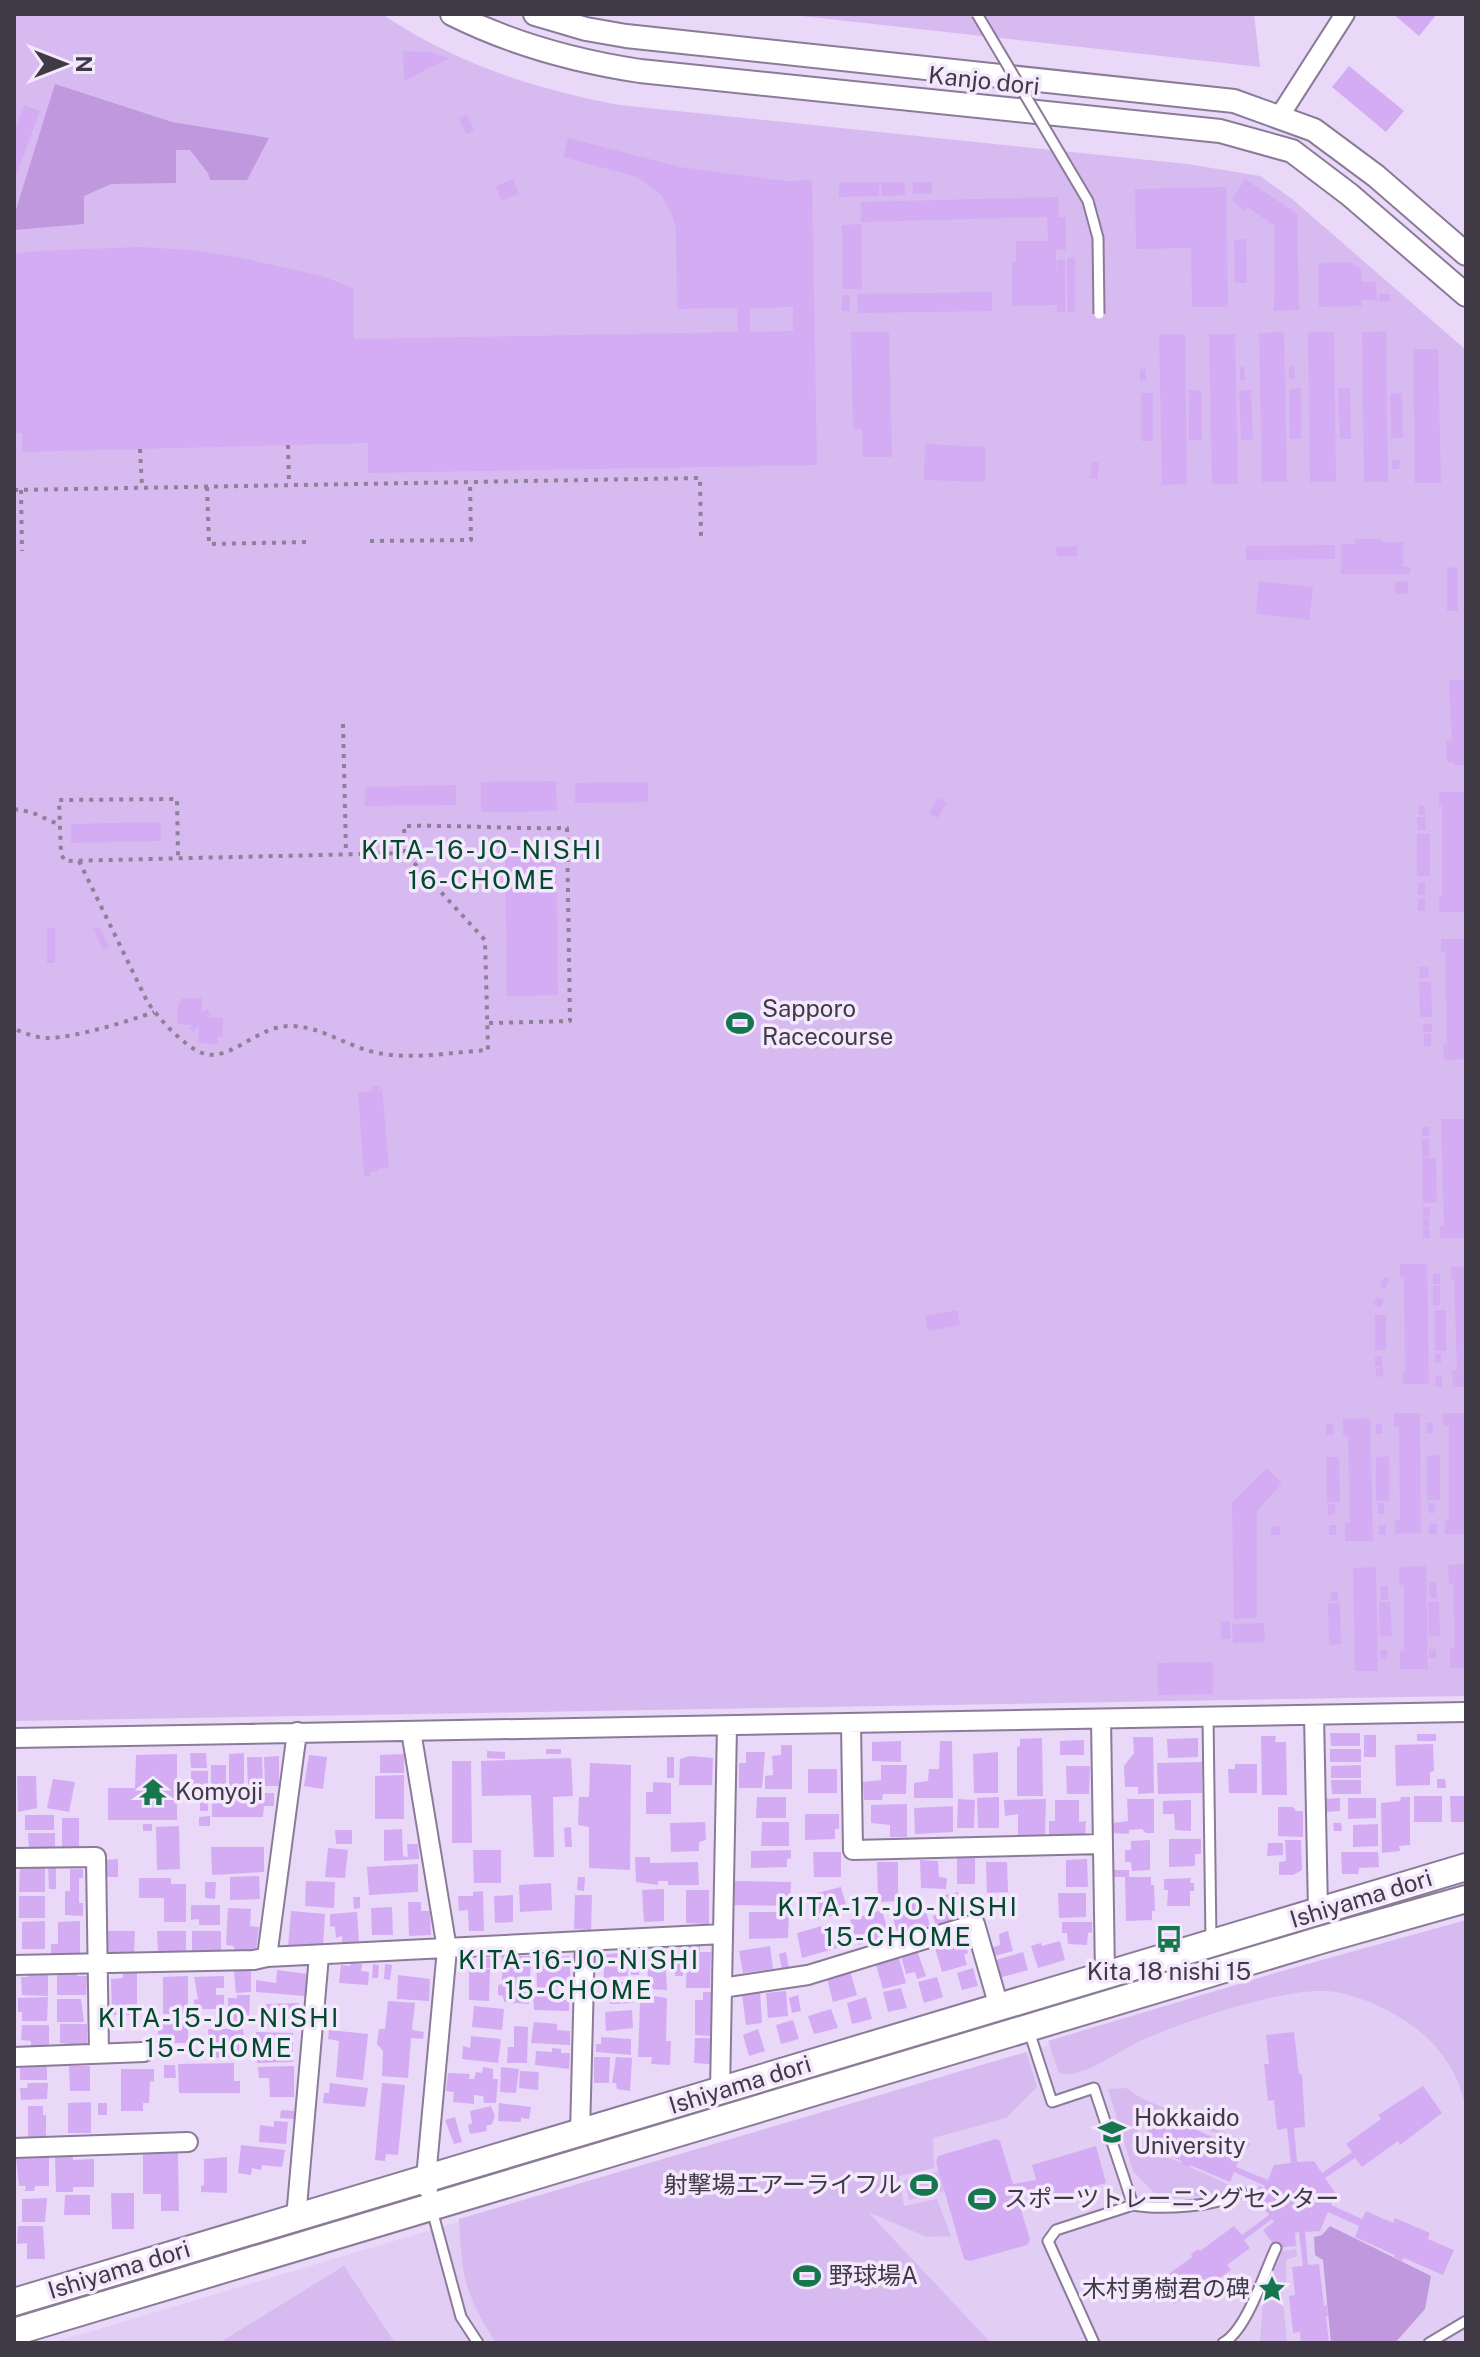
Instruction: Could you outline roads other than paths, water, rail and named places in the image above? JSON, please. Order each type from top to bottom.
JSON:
[{"type":"main road","name":"Ishiyama dori","points":[[14,2302],[1466,1867]]},
{"type":"main road","name":"Ishiyama dori","points":[[14,2332],[1028,2027],[1466,1899]]},
{"type":"street","name":"Kanjo dori","points":[[452,14],[528,47],[584,62],[640,71],[1220,131],[1292,151],[1350,195],[1466,295]]},
{"type":"street","name":"Kanjo dori","points":[[535,14],[586,29],[626,36],[1234,101],[1314,130],[1376,176],[1466,254]]},
{"type":"street","points":[[1279,117],[1345,14]]},
{"type":"street","points":[[14,1738],[1466,1712]]},
{"type":"street","points":[[1314,1715],[1318,1911]]},
{"type":"street","points":[[1101,1719],[1105,1975]]},
{"type":"street","points":[[851,1724],[853,1850],[1103,1844]]},
{"type":"street","points":[[720,2091],[727,1726]]},
{"type":"street","points":[[411,1731],[447,1949],[426,2178],[431,2206]]},
{"type":"street","points":[[267,1957],[297,1732]]},
{"type":"street","points":[[14,1858],[96,1857],[99,2053]]},
{"type":"street","points":[[722,1988],[808,1975],[975,1924],[999,2007]]},
{"type":"street","points":[[14,1965],[254,1960],[723,1934]]},
{"type":"street","points":[[580,2133],[585,1941]]},
{"type":"street","points":[[296,2218],[319,1956]]},
{"type":"street","points":[[14,2057],[144,2052]]},
{"type":"street","points":[[14,2148],[188,2142]]},
{"type":"lane","points":[[977,14],[1088,201],[1098,238],[1099,314]]},
{"type":"lane","points":[[1208,1717],[1211,1943]]},
{"type":"lane","points":[[1028,2027],[1052,2102],[1094,2088],[1133,2205]]},
{"type":"lane","points":[[1094,2343],[1048,2241],[1056,2230],[1133,2205],[1153,2208],[1229,2200],[1241,2192]]},
{"type":"lane","points":[[431,2206],[461,2317],[478,2343]]},
{"type":"lane","points":[[1227,2342],[1242,2323],[1276,2248]]},
{"type":"lane","points":[[1429,2343],[1466,2321]]},
{"type":"place","name":"Sapporo Racecourse","points":[[740,1023]]},
{"type":"place","name":"Komyoji","points":[[153,1792]]},
{"type":"place","name":"Kita 18 nishi 15","points":[[1169,1939]]},
{"type":"place","name":"Hokkaido University","points":[[1112,2132]]},
{"type":"place","name":"射撃場エアーライフル","points":[[924,2185]]},
{"type":"place","name":"スポーツトレーニングセンター","points":[[982,2199]]},
{"type":"place","name":"野球場A","points":[[807,2276]]},
{"type":"place","name":"木村勇樹君の碑","points":[[1272,2289]]},
{"type":"district","name":"KITA-16-JO-NISHI 16-CHOME","points":[[482,865]]},
{"type":"district","name":"KITA-17-JO-NISHI 15-CHOME","points":[[898,1922]]},
{"type":"district","name":"KITA-16-JO-NISHI 15-CHOME","points":[[579,1975]]},
{"type":"district","name":"KITA-15-JO-NISHI 15-CHOME","points":[[219,2033]]}]
